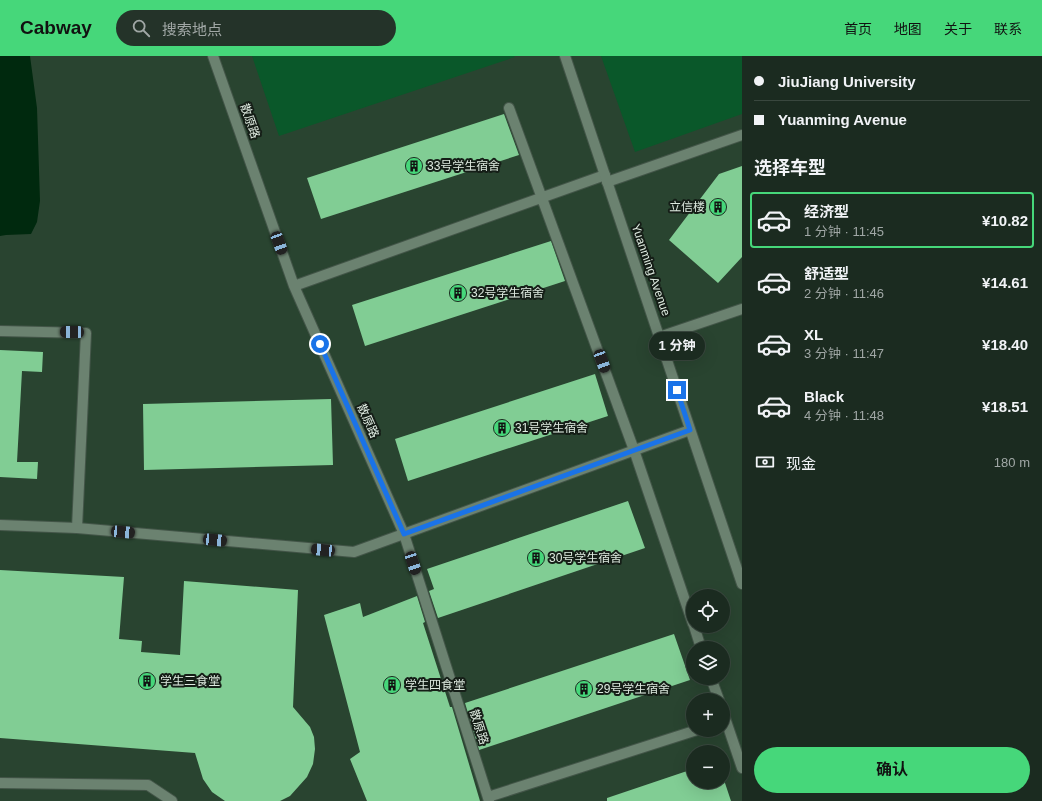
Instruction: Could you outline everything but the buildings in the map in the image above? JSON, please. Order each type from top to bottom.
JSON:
[{"type":"street","name":"散原路","points":[[213,56],[294,286],[404,534],[488,799]]},
{"type":"street","name":"Yuanming Avenue","points":[[565,56],[742,584]]},
{"type":"street","points":[[510,108],[634,450],[686,604]]},
{"type":"street","points":[[294,286],[542,198],[742,136]]},
{"type":"street","points":[[659,337],[742,309]]},
{"type":"street","points":[[0,331],[86,333],[77,528]]},
{"type":"street","points":[[0,525],[77,528],[354,552],[690,430]]},
{"type":"street","points":[[488,799],[686,734]]},
{"type":"street","points":[[730,735],[742,768]]},
{"type":"street","points":[[0,783],[148,785],[172,801]]},
{"type":"shaded area","points":[[0,56],[742,56],[742,801],[0,801]]},
{"type":"shaded area","points":[[0,56],[30,56],[37,108],[40,201],[37,222],[31,234],[0,236]]},
{"type":"shaded area","points":[[252,56],[514,56],[515,57],[279,136]]},
{"type":"shaded area","points":[[601,56],[742,56],[742,114],[635,152]]},
{"type":"place","name":"33号学生宿舍","points":[[414,166]]},
{"type":"place","name":"立信楼","points":[[718,207]]},
{"type":"place","name":"32号学生宿舍","points":[[458,293]]},
{"type":"place","name":"31号学生宿舍","points":[[502,428]]},
{"type":"place","name":"30号学生宿舍","points":[[536,558]]},
{"type":"place","name":"学生三食堂","points":[[147,681]]},
{"type":"place","name":"学生四食堂","points":[[392,685]]},
{"type":"place","name":"29号学生宿舍","points":[[584,689]]},
{"type":"route","points":[[320,344],[404,534],[690,430],[677,390]]}]
